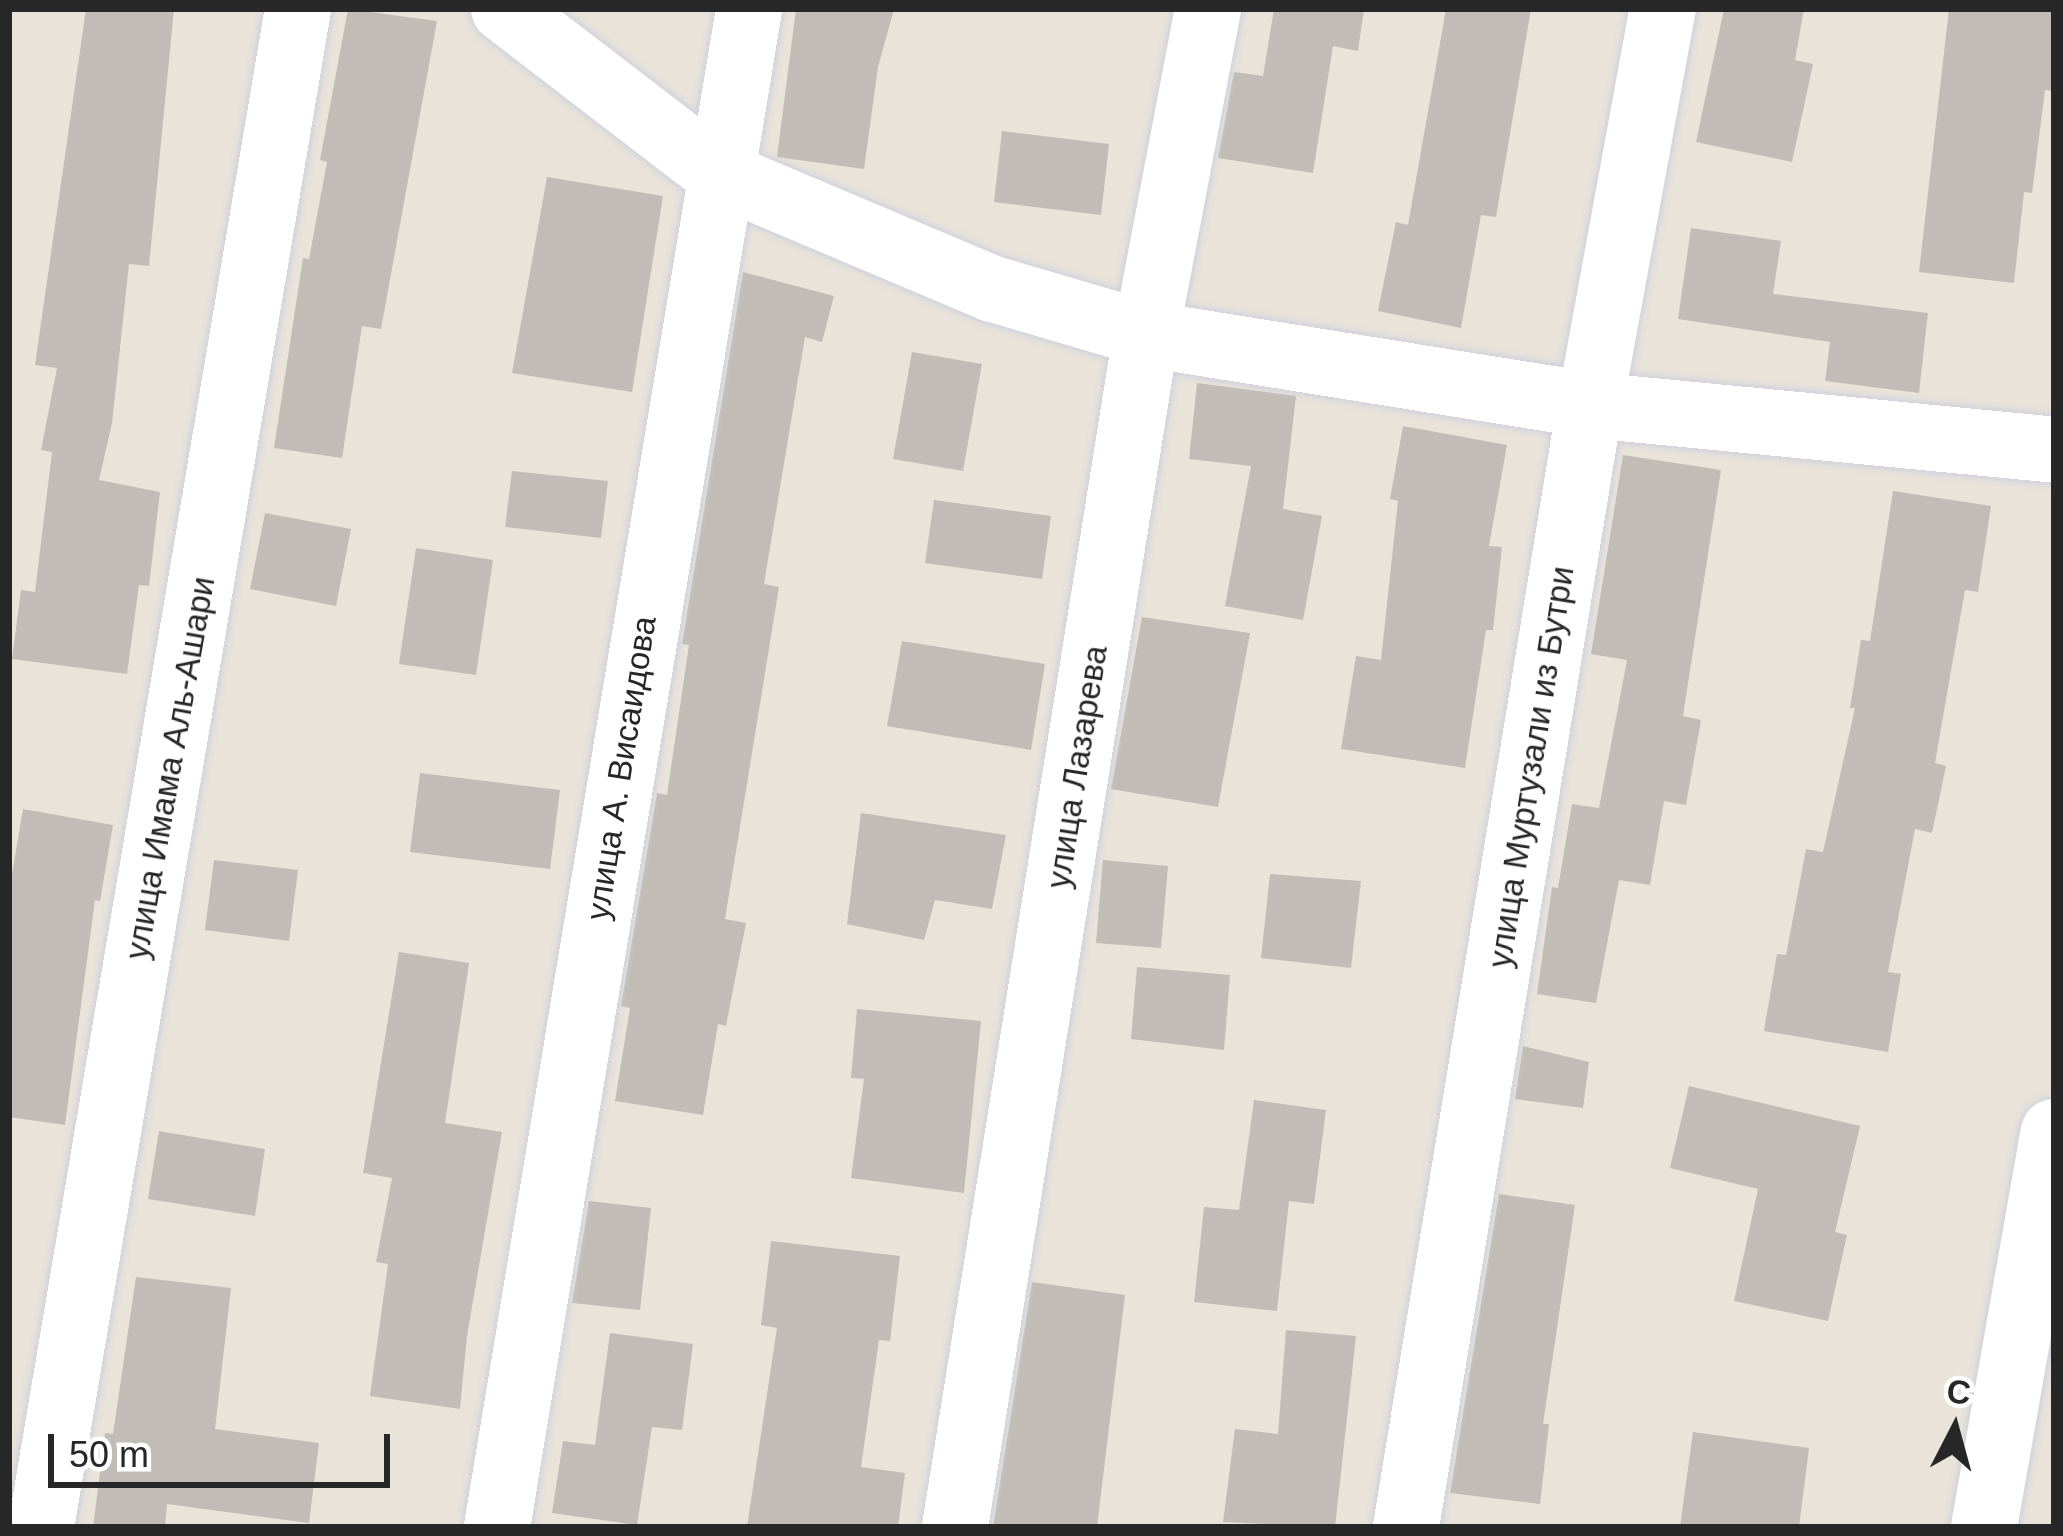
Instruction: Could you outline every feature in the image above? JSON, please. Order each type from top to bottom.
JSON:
[{"type":"street","name":"улица Имама Аль-Ашари","points":[[41,1527],[298,9]]},
{"type":"street","points":[[504,9],[718,173],[993,289],[1146,334],[1590,405],[2054,450]]},
{"type":"street","name":"улица А. Висаидова","points":[[497,1527],[718,173],[749,9]]},
{"type":"street","name":"улица Лазарева","points":[[955,1527],[1146,334],[1208,9]]},
{"type":"street","name":"улица Муртузали из Бутри","points":[[1406,1527],[1590,405],[1663,9]]},
{"type":"street","points":[[1984,1527],[2054,1132]]},
{"type":"building","points":[[86,9],[174,9],[149,266],[129,264],[112,423],[99,480],[160,492],[149,586],[139,585],[127,674],[12,659],[21,590],[35,592],[52,452],[41,450],[57,368],[35,365]]},
{"type":"building","points":[[348,9],[437,21],[381,329],[362,326],[342,458],[274,448],[303,258],[309,259],[327,162],[320,160]]},
{"type":"building","points":[[796,9],[894,9],[878,67],[864,169],[777,157]]},
{"type":"building","points":[[1274,9],[1364,9],[1358,51],[1333,46],[1313,173],[1218,158],[1234,72],[1263,76]]},
{"type":"building","points":[[1446,9],[1531,9],[1496,217],[1481,215],[1461,328],[1378,311],[1396,222],[1408,225]]},
{"type":"building","points":[[1724,9],[1804,9],[1795,60],[1813,64],[1792,162],[1696,142]]},
{"type":"building","points":[[1949,9],[2054,9],[2054,91],[2045,90],[2032,193],[2024,192],[2014,283],[1919,272]]},
{"type":"building","points":[[1002,131],[1109,144],[1101,215],[994,202]]},
{"type":"building","points":[[547,177],[663,196],[632,392],[512,373]]},
{"type":"building","points":[[1691,228],[1781,241],[1773,294],[1928,313],[1919,393],[1825,381],[1830,342],[1678,319]]},
{"type":"building","points":[[743,272],[834,296],[822,342],[805,337],[764,584],[779,587],[725,919],[746,923],[726,1026],[718,1024],[703,1115],[615,1101],[630,1008],[621,1006],[657,793],[667,795],[689,645],[682,644]]},
{"type":"building","points":[[912,352],[982,364],[963,471],[893,459]]},
{"type":"building","points":[[1197,383],[1296,396],[1283,509],[1322,516],[1303,620],[1225,606],[1251,466],[1189,459]]},
{"type":"building","points":[[1403,426],[1507,445],[1489,546],[1502,547],[1493,630],[1486,630],[1465,768],[1341,749],[1356,656],[1381,660],[1398,501],[1390,499]]},
{"type":"building","points":[[1623,455],[1721,470],[1683,716],[1701,720],[1686,805],[1664,801],[1650,885],[1619,880],[1596,1003],[1537,994],[1552,887],[1558,888],[1572,804],[1599,808],[1627,660],[1591,654]]},
{"type":"building","points":[[512,471],[608,481],[601,538],[505,527]]},
{"type":"building","points":[[1893,491],[1991,506],[1978,592],[1965,590],[1935,763],[1946,766],[1932,833],[1915,829],[1888,972],[1901,974],[1888,1052],[1764,1031],[1777,954],[1786,955],[1806,849],[1823,852],[1855,708],[1850,708],[1861,640],[1870,641]]},
{"type":"building","points":[[934,500],[1051,516],[1042,579],[925,563]]},
{"type":"building","points":[[265,513],[351,529],[336,606],[250,589]]},
{"type":"building","points":[[416,548],[493,560],[476,675],[399,664]]},
{"type":"building","points":[[1142,617],[1250,633],[1218,807],[1111,789]]},
{"type":"building","points":[[902,641],[1045,664],[1031,750],[887,726]]},
{"type":"building","points":[[420,773],[560,790],[550,869],[410,852]]},
{"type":"building","points":[[23,809],[113,825],[100,901],[95,900],[65,1125],[9,1117],[9,892]]},
{"type":"building","points":[[861,813],[1006,835],[992,909],[935,900],[924,940],[847,924]]},
{"type":"building","points":[[214,860],[298,870],[289,941],[205,930]]},
{"type":"building","points":[[1103,860],[1168,866],[1161,948],[1096,943]]},
{"type":"building","points":[[1270,874],[1361,881],[1351,968],[1261,958]]},
{"type":"building","points":[[399,952],[469,963],[445,1123],[502,1132],[467,1336],[460,1409],[370,1396],[388,1264],[376,1262],[392,1178],[363,1173]]},
{"type":"building","points":[[1137,967],[1230,975],[1224,1050],[1131,1039]]},
{"type":"building","points":[[857,1009],[981,1021],[964,1193],[851,1178],[864,1079],[851,1078]]},
{"type":"building","points":[[1523,1046],[1589,1062],[1583,1108],[1515,1099]]},
{"type":"building","points":[[1689,1086],[1860,1126],[1835,1232],[1847,1235],[1828,1321],[1734,1301],[1758,1189],[1670,1168]]},
{"type":"building","points":[[1254,1100],[1326,1110],[1314,1204],[1289,1201],[1277,1311],[1194,1302],[1204,1207],[1239,1210]]},
{"type":"building","points":[[159,1131],[265,1149],[255,1216],[148,1199]]},
{"type":"building","points":[[1499,1194],[1575,1205],[1543,1424],[1549,1424],[1540,1504],[1450,1493]]},
{"type":"building","points":[[589,1201],[651,1208],[640,1310],[572,1303]]},
{"type":"building","points":[[771,1241],[900,1256],[890,1341],[879,1340],[861,1467],[905,1473],[898,1527],[747,1527],[777,1328],[761,1325]]},
{"type":"building","points":[[136,1277],[231,1288],[215,1429],[319,1443],[309,1523],[167,1504],[165,1527],[93,1527],[105,1433],[113,1434]]},
{"type":"building","points":[[1032,1282],[1125,1295],[1097,1527],[993,1527]]},
{"type":"building","points":[[1286,1330],[1356,1336],[1335,1527],[1223,1522],[1235,1429],[1278,1434]]},
{"type":"building","points":[[610,1333],[693,1344],[682,1430],[652,1427],[637,1525],[552,1513],[563,1441],[595,1445]]},
{"type":"building","points":[[1693,1432],[1809,1448],[1799,1527],[1680,1527]]}]
